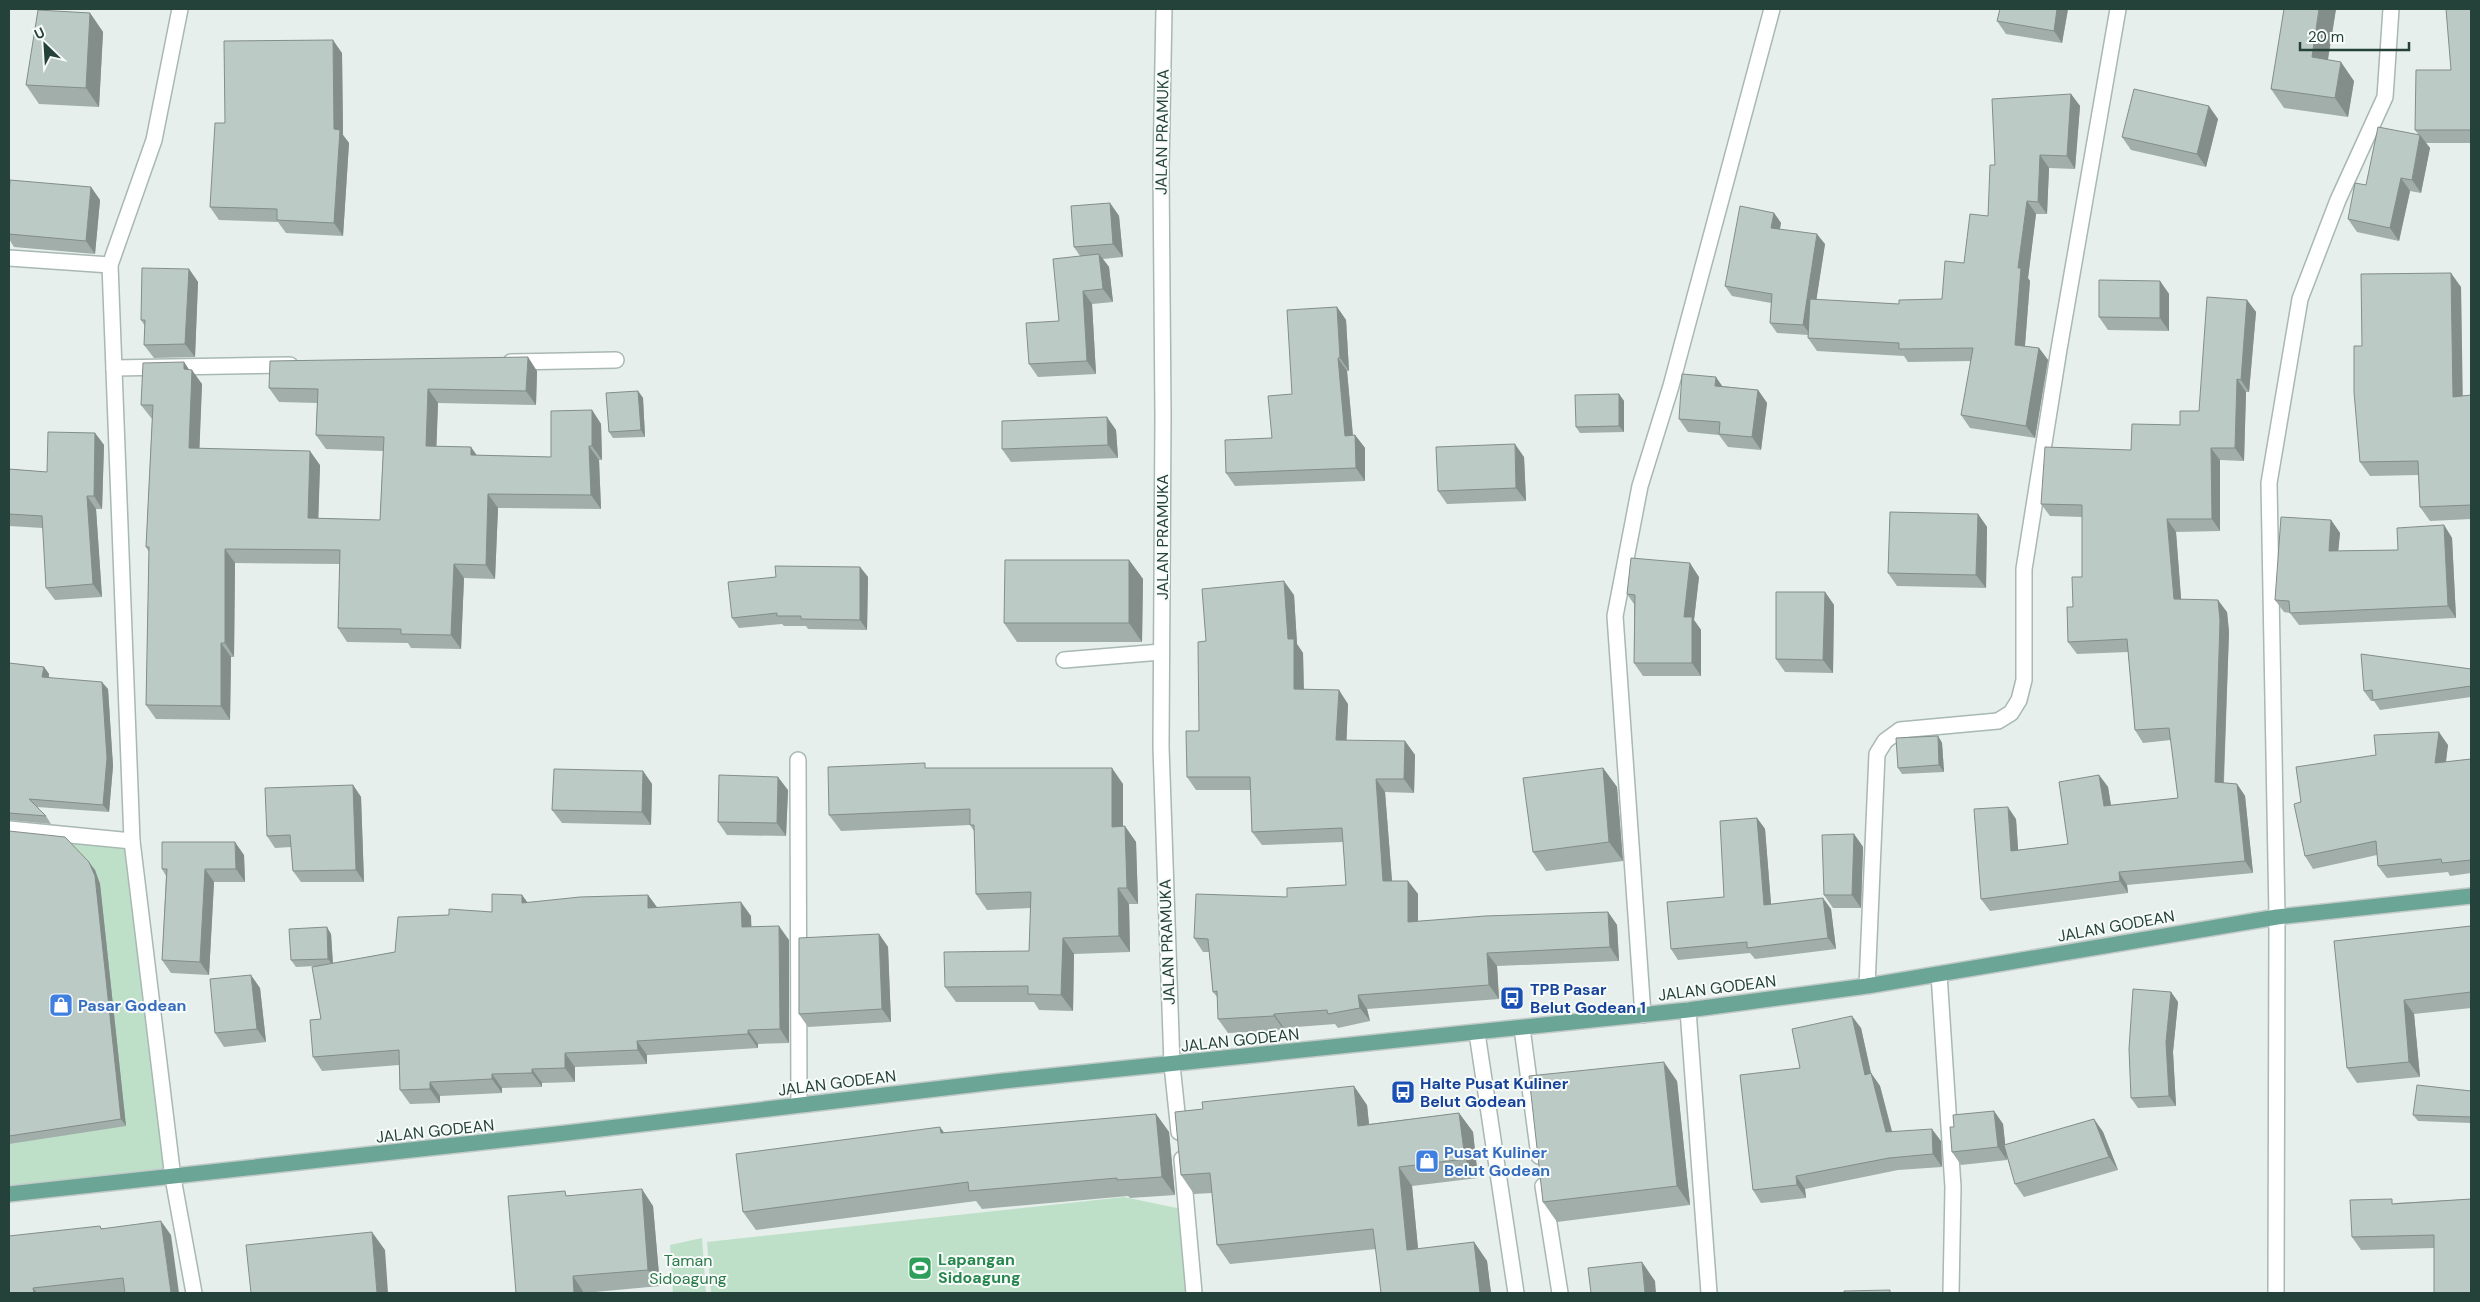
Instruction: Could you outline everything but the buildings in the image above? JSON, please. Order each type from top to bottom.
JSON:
[{"type":"main road","name":"JALAN GODEAN","points":[[9,1194],[173,1178],[799,1105],[1688,1010],[1867,986],[2277,917],[2471,896]]},
{"type":"street","points":[[180,9],[154,140],[110,265],[132,841],[173,1178],[194,1293]]},
{"type":"street","name":"JALAN PRAMUKA","points":[[1164,9],[1161,168],[1163,405],[1162,767],[1172,1065],[1194,1293]]},
{"type":"street","points":[[1643,1015],[1615,616],[1640,486],[1670,386],[1772,9]]},
{"type":"street","points":[[1867,986],[1878,754],[1885,741],[1900,730],[1998,721],[2011,713],[2019,700],[2024,680],[2024,569],[2059,349],[2118,9]]},
{"type":"street","points":[[2276,1293],[2277,917],[2269,483],[2300,299],[2338,200],[2385,97],[2391,9]]},
{"type":"street","points":[[9,258],[110,265]]},
{"type":"street","points":[[498,362],[616,360]]},
{"type":"street","points":[[114,368],[301,365]]},
{"type":"street","points":[[1064,660],[1161,652]]},
{"type":"street","points":[[798,760],[799,1105]]},
{"type":"street","points":[[9,829],[132,841]]},
{"type":"street","points":[[1939,974],[1953,1188],[1951,1293]]},
{"type":"street","points":[[1688,1010],[1709,1293]]},
{"type":"street","points":[[1522,1028],[1547,1220],[1560,1293]]},
{"type":"street","points":[[1477,1033],[1516,1293]]},
{"type":"green space","points":[[9,829],[132,841],[173,1178],[9,1194]]},
{"type":"green space","name":"Lapangan Sidoagung","points":[[1124,1197],[1182,1209],[1189,1293],[711,1293],[707,1242]]},
{"type":"green space","name":"Taman Sidoagung","points":[[702,1238],[706,1293],[673,1293],[670,1245]]},
{"type":"place","name":"TPB Pasar Belut Godean 1","points":[[1512,998]]},
{"type":"place","name":"Pasar Godean","points":[[61,1005]]},
{"type":"place","name":"Halte Pusat Kuliner Belut Godean","points":[[1403,1092]]},
{"type":"place","name":"Pusat Kuliner Belut Godean","points":[[1427,1161]]},
{"type":"place","name":"Lapangan Sidoagung","points":[[920,1268]]}]
